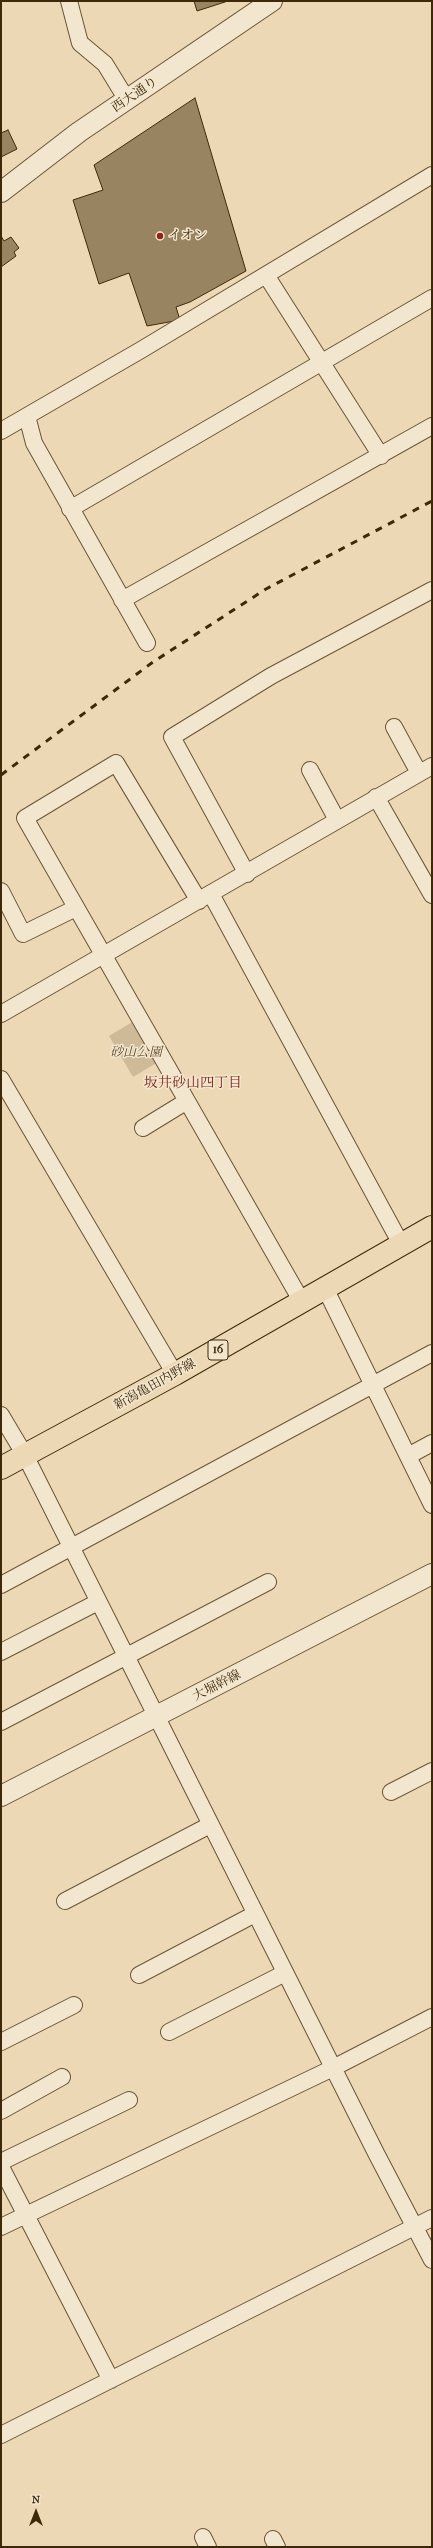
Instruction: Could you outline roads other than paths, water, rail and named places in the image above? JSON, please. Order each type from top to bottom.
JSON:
[{"type":"main road","name":"新潟亀田内野線","points":[[1,1468],[26,1457],[175,1374],[432,1227]]},
{"type":"street","points":[[69,1],[80,43],[105,64],[127,100]]},
{"type":"street","name":"西大通り","points":[[3,186],[79,132],[272,1]]},
{"type":"street","points":[[1,431],[266,275],[432,175]]},
{"type":"street","points":[[266,275],[380,456]]},
{"type":"street","points":[[70,509],[432,298]]},
{"type":"street","points":[[27,416],[34,443],[147,643]]},
{"type":"street","points":[[122,600],[432,426]]},
{"type":"street","points":[[247,874],[172,737],[271,676],[432,590]]},
{"type":"street","points":[[1,1014],[247,874],[376,797],[426,770],[394,727]]},
{"type":"street","points":[[302,1302],[25,818],[116,763],[205,898],[401,1244]]},
{"type":"street","points":[[310,770],[337,820]]},
{"type":"street","points":[[376,797],[432,896]]},
{"type":"street","points":[[1,891],[24,934],[76,908]]},
{"type":"street","points":[[1,1079],[175,1374]]},
{"type":"street","points":[[143,1128],[187,1101]]},
{"type":"street","points":[[325,1288],[432,1505]]},
{"type":"street","points":[[1,1584],[373,1386],[384,1377],[432,1353]]},
{"type":"street","points":[[1,1415],[26,1457],[210,1825],[432,2260]]},
{"type":"street","points":[[408,1456],[432,1443]]},
{"type":"street","name":"大堀幹線","points":[[1,1796],[156,1718],[432,1574]]},
{"type":"street","points":[[1,1722],[268,1582]]},
{"type":"street","points":[[1,1652],[98,1602]]},
{"type":"street","points":[[391,1792],[432,1771]]},
{"type":"street","points":[[65,1901],[210,1825]]},
{"type":"street","points":[[139,1975],[255,1914]]},
{"type":"street","points":[[169,2032],[285,1973]]},
{"type":"street","points":[[1,2042],[74,2005]]},
{"type":"street","points":[[1,2227],[333,2068],[432,2017]]},
{"type":"street","points":[[1,2111],[62,2077]]},
{"type":"street","points":[[1,2162],[130,2100]]},
{"type":"street","points":[[1,2167],[110,2380]]},
{"type":"street","points":[[1,2435],[432,2218]]},
{"type":"railway","points":[[1,775],[153,662],[266,589],[432,501]]},
{"type":"place","name":"イオン","points":[[160,236]]},
{"type":"district","name":"坂井砂山四丁目","points":[[193,1084]]},
{"type":"park label","name":"砂山公園","points":[[136,1053]]}]
